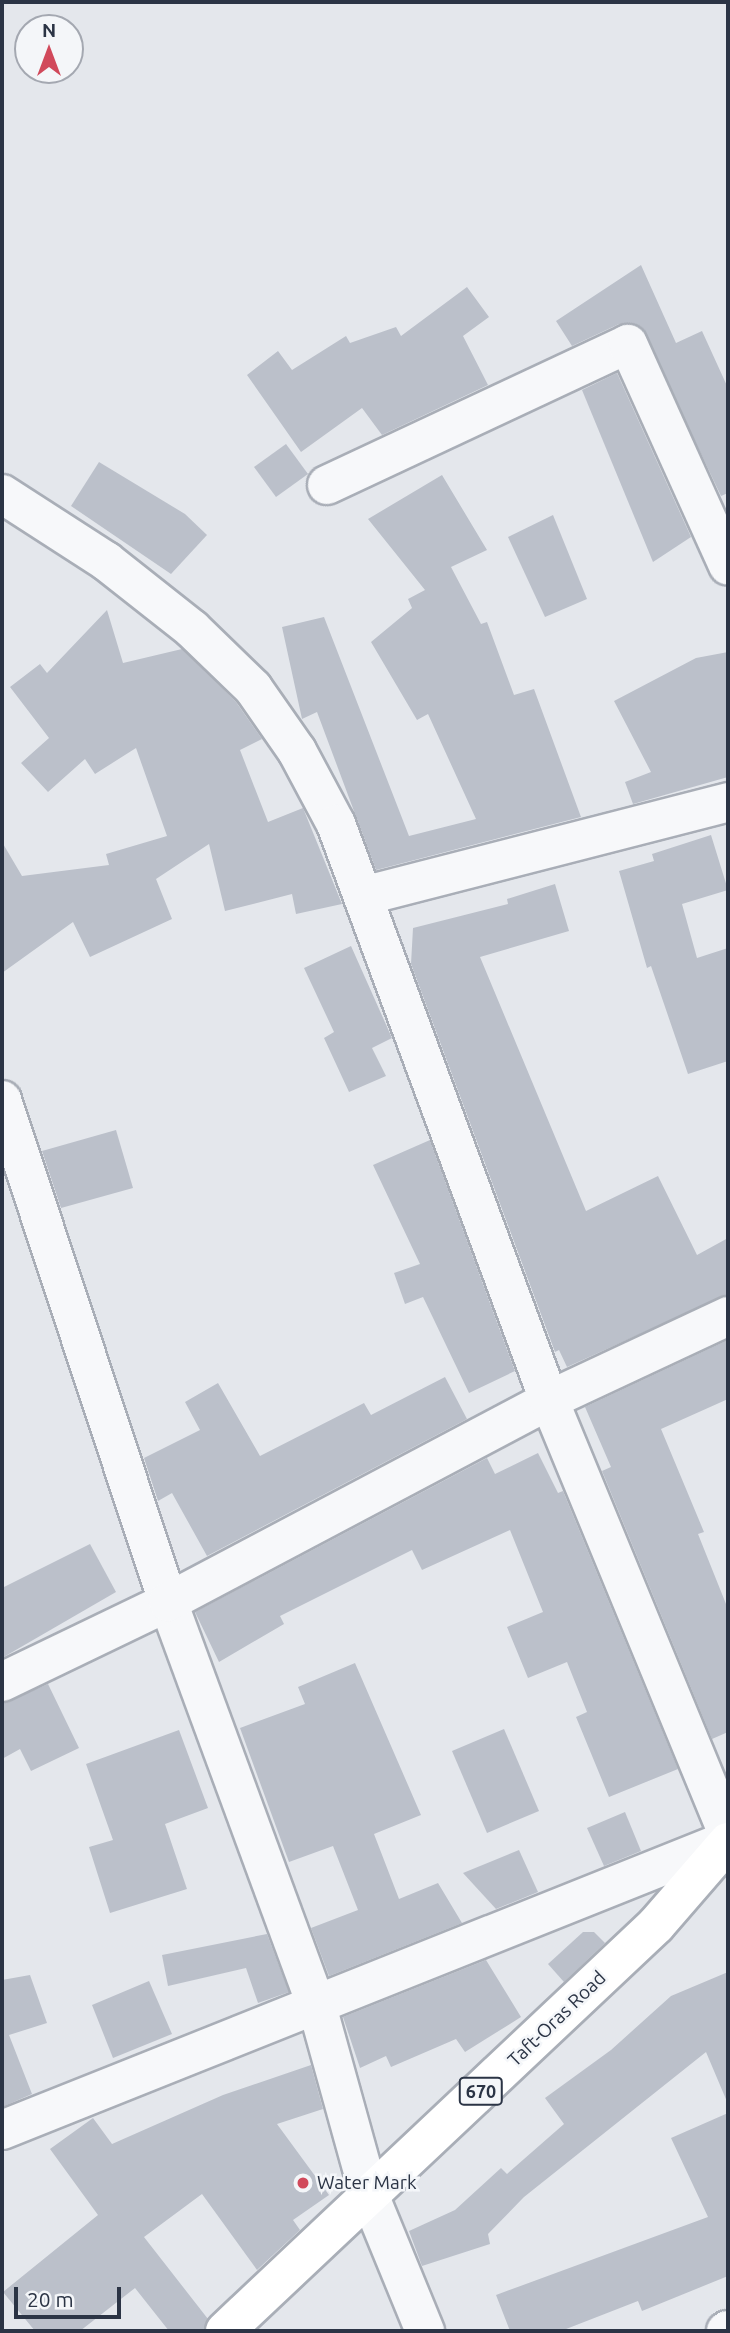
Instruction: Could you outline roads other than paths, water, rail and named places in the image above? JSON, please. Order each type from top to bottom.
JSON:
[{"type":"main road","name":"Taft-Oras Road","points":[[225,2331],[656,1925],[728,1841]]},
{"type":"street","points":[[327,485],[628,344],[728,565]]},
{"type":"street","points":[[2,494],[106,561],[192,629],[253,688],[310,775],[363,896],[549,1400],[728,1834]]},
{"type":"street","points":[[363,896],[728,802]]},
{"type":"street","points":[[2,1100],[168,1602],[317,2006],[370,2197],[425,2331]]},
{"type":"street","points":[[2,1682],[168,1602],[549,1400],[728,1316]]},
{"type":"street","points":[[2,2130],[728,1841]]},
{"type":"place","name":"Water Mark","points":[[303,2183]]}]
